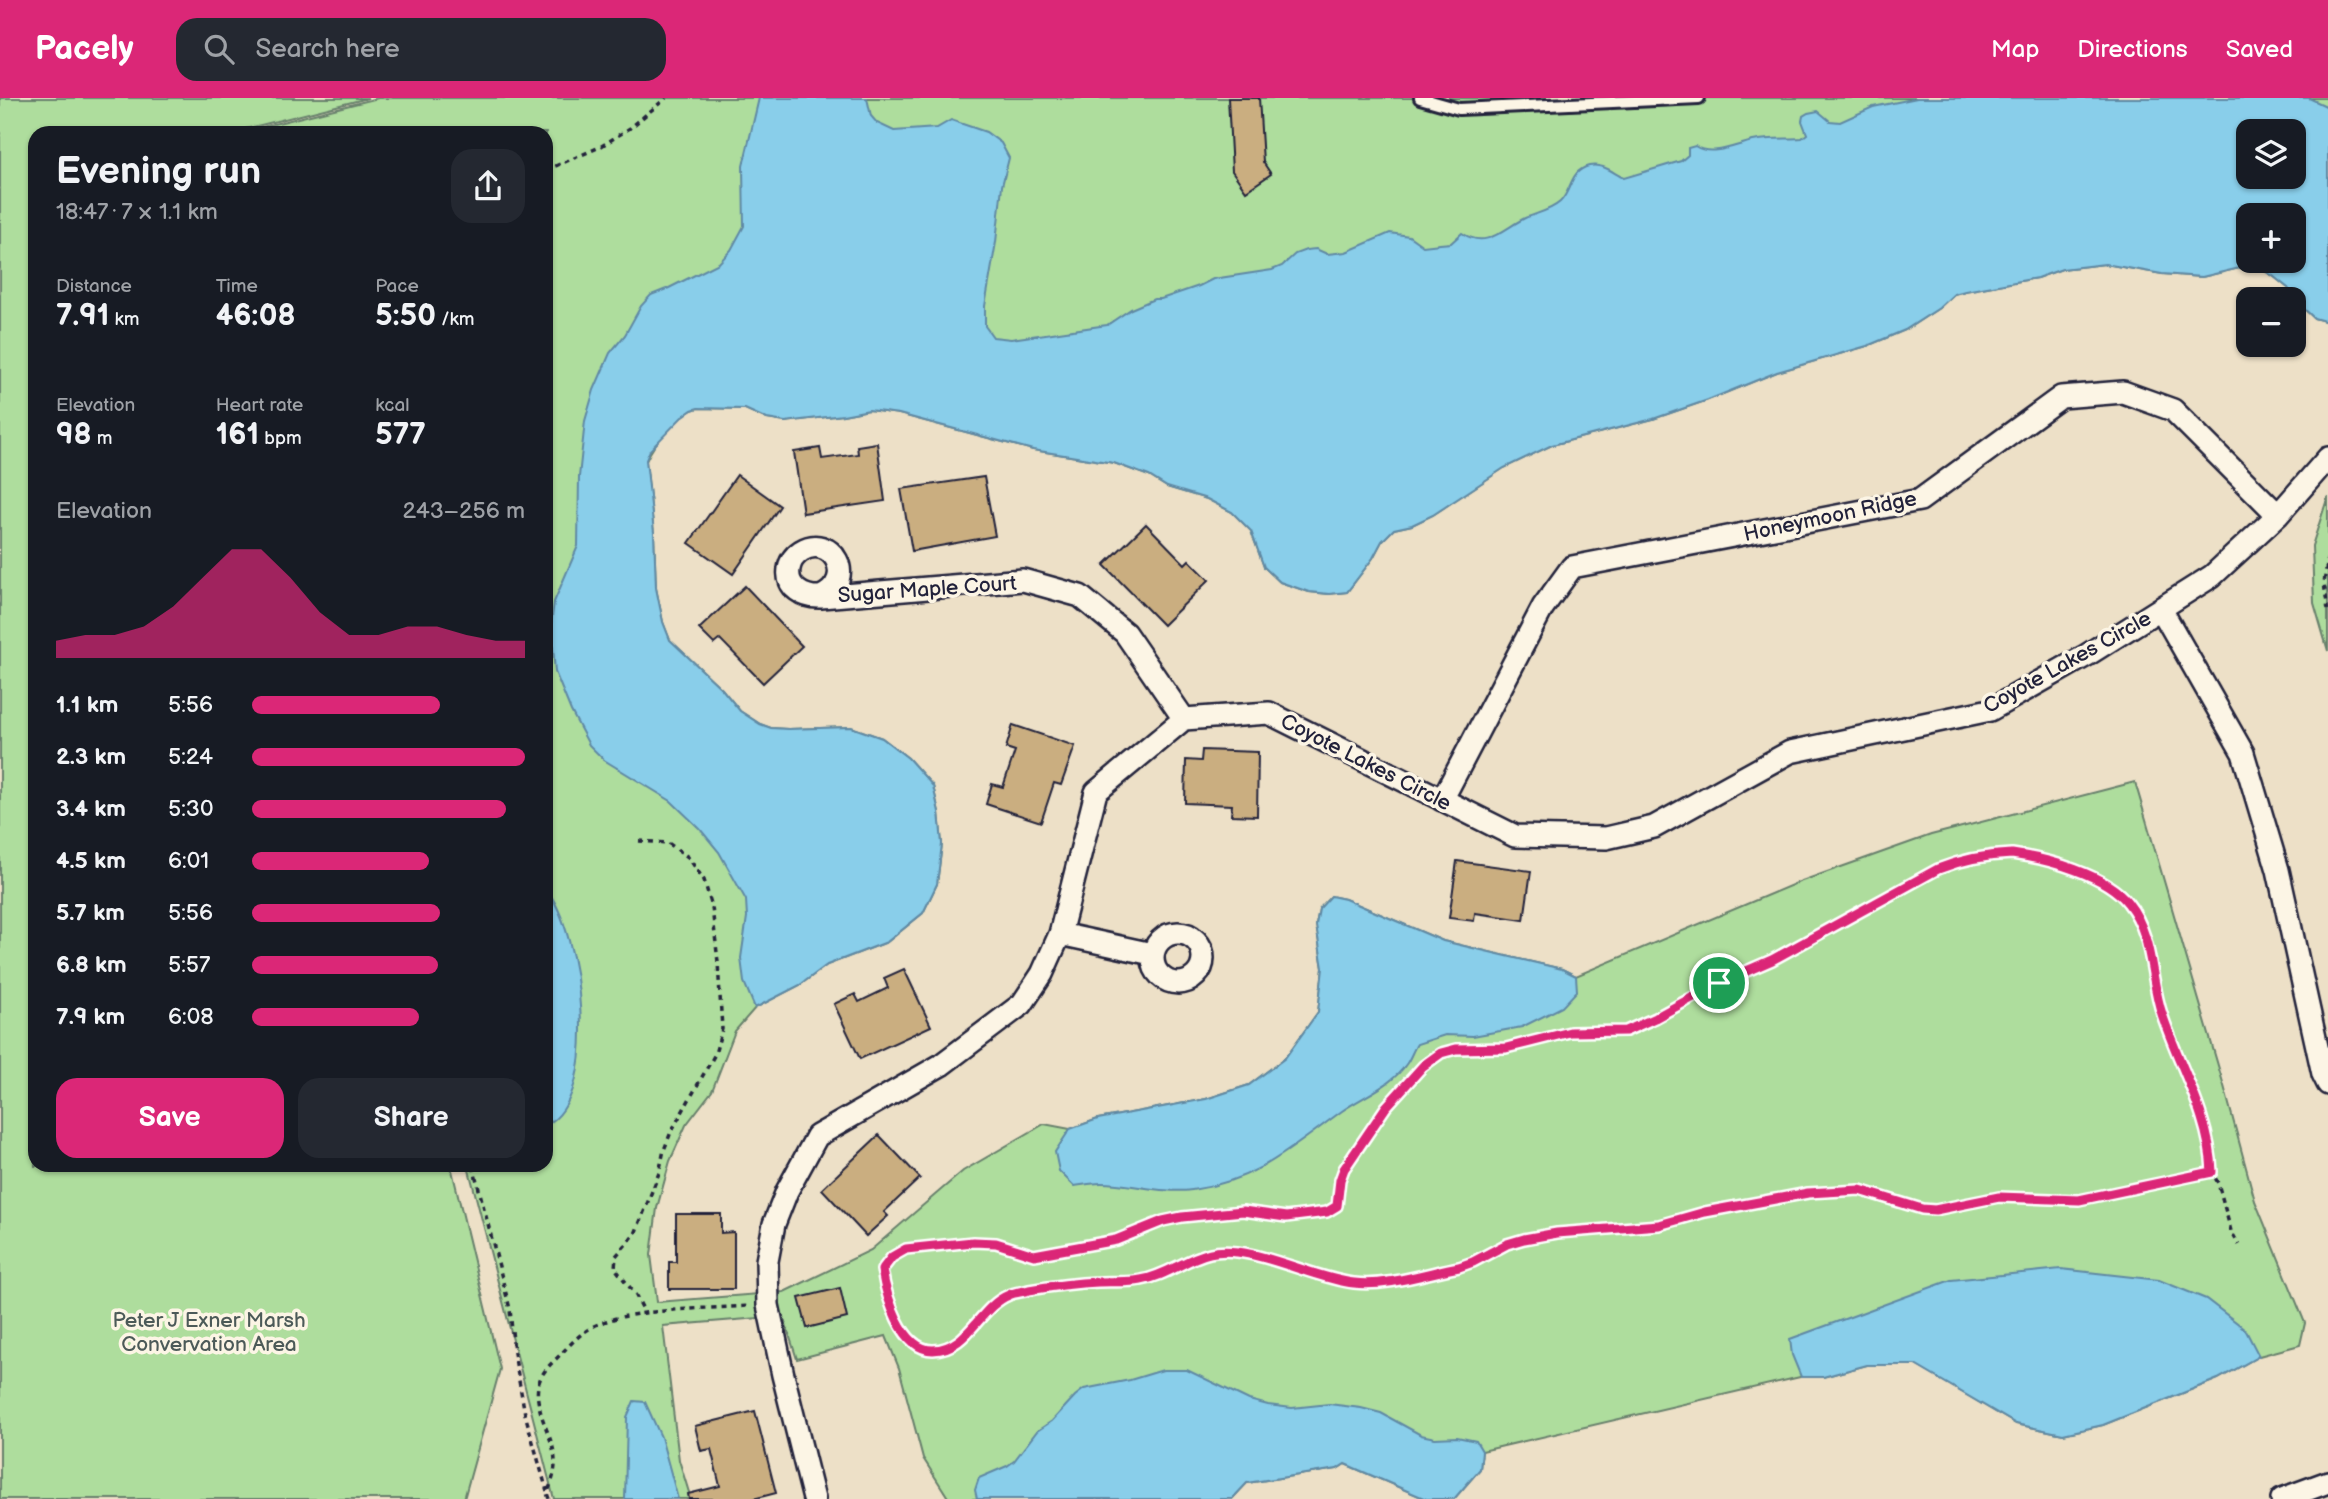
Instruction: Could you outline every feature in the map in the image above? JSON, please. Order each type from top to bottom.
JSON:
[{"type":"street","name":"Honeymoon Ridge","points":[[1442,800],[1544,607],[1572,567],[1920,500],[2061,397],[2123,391],[2173,410],[2278,515]]},
{"type":"street","name":"Coyote Lakes Circle","points":[[1184,719],[1269,713],[1515,836],[1606,838],[1654,827],[1790,752],[1990,710],[2087,655],[2212,576],[2278,515],[2328,458]]},
{"type":"street","name":"Sugar Maple Court","points":[[821,597],[1023,580],[1080,596],[1125,633],[1184,719]]},
{"type":"street","name":"Coyote Lakes Circle","points":[[2161,609],[2244,753],[2278,870],[2320,1060],[2328,1084]]},
{"type":"street","points":[[814,1499],[768,1304],[767,1261],[774,1224],[787,1191],[817,1136],[941,1065],[1022,1004],[1042,974],[1060,934],[1096,792],[1184,719]]},
{"type":"street","points":[[1060,934],[1152,954]]},
{"type":"street","points":[[2282,1499],[2328,1482]]},
{"type":"lane","points":[[1420,98],[1459,109],[1699,98]]},
{"type":"path","points":[[553,167],[600,147],[630,128],[666,98]]},
{"type":"path","points":[[2328,556],[2324,583],[2328,610]]},
{"type":"path","points":[[639,841],[668,843],[688,857],[704,880],[712,907],[722,1030],[715,1054],[671,1132],[659,1173],[635,1234],[616,1256],[615,1268],[635,1294],[645,1313]]},
{"type":"path","points":[[2212,1172],[2079,1200],[1999,1197],[1935,1210],[1922,1209],[1860,1190],[1808,1193],[1705,1212],[1659,1225],[1557,1233],[1524,1239],[1507,1244],[1459,1267],[1373,1284],[1333,1279],[1231,1251],[1211,1252],[1140,1281],[1096,1282],[1009,1295],[992,1305],[962,1338],[944,1348],[930,1350],[915,1343],[895,1318],[882,1270],[892,1257],[906,1249],[973,1242],[996,1243],[1034,1255],[1116,1240],[1163,1221],[1182,1217],[1243,1211],[1286,1217],[1327,1212],[1337,1206],[1344,1169],[1386,1107],[1423,1066],[1441,1053],[1456,1049],[1506,1048],[1570,1032],[1626,1031],[1719,983],[1772,960],[1938,869],[1960,860],[2012,854],[2057,862],[2108,886],[2127,901],[2140,921],[2162,1012],[2204,1124],[2212,1172],[2218,1183],[2231,1231],[2239,1245]]},
{"type":"path","points":[[475,1172],[510,1310],[514,1353],[525,1414],[549,1499]]},
{"type":"path","points":[[547,1493],[555,1477],[556,1458],[538,1400],[538,1384],[542,1373],[590,1327],[626,1315],[757,1306]]},
{"type":"green space","name":"Peter J Exner Marsh Convervation Area","points":[[0,98],[368,98],[257,126],[28,126],[28,1172],[452,1172],[500,1369],[464,1499],[0,1499]]},
{"type":"green space","points":[[378,98],[2328,98],[2328,322],[2314,318],[2306,311],[2306,287],[2287,287],[2268,273],[2306,273],[2306,203],[2236,203],[2236,269],[2202,277],[2162,274],[2105,264],[2062,269],[2037,278],[1954,294],[1939,308],[1905,330],[1867,346],[1777,372],[1653,419],[1552,445],[1504,468],[1433,515],[1412,525],[1394,529],[1382,541],[1373,558],[1347,592],[1309,592],[1280,582],[1264,567],[1251,531],[1232,512],[1207,499],[1167,487],[1149,476],[1114,463],[1033,450],[899,414],[869,410],[785,422],[767,419],[745,409],[698,408],[683,416],[668,430],[646,461],[654,533],[656,588],[670,640],[722,689],[740,711],[760,724],[788,729],[851,727],[882,738],[908,758],[933,786],[942,844],[937,884],[923,913],[887,942],[827,965],[800,985],[755,1008],[735,1031],[712,1091],[686,1125],[670,1161],[657,1208],[651,1255],[657,1302],[784,1292],[871,1250],[963,1171],[1044,1124],[1070,1129],[1098,1119],[1206,1099],[1249,1085],[1285,1058],[1318,1012],[1323,968],[1316,925],[1319,909],[1331,896],[1345,899],[1443,941],[1562,969],[1576,976],[1799,882],[1931,835],[2135,782],[2255,1201],[2305,1323],[2300,1345],[2259,1356],[2218,1379],[2103,1425],[2063,1434],[2016,1424],[1916,1365],[1867,1365],[1823,1377],[1800,1377],[1482,1451],[1480,1469],[1454,1499],[1426,1499],[1345,1464],[1337,1469],[1247,1483],[1232,1499],[949,1499],[923,1458],[899,1368],[886,1336],[797,1359],[783,1316],[663,1326],[679,1460],[691,1499],[554,1499],[470,1172],[553,1172],[553,126],[266,126]]},
{"type":"green space","points":[[2328,496],[2328,651],[2314,603],[2312,546]]},
{"type":"water","points":[[759,98],[867,98],[871,116],[877,123],[894,131],[937,128],[951,120],[986,132],[1001,143],[1009,158],[1002,186],[985,306],[985,326],[993,337],[1011,339],[1107,325],[1131,309],[1154,299],[1161,299],[1213,279],[1272,270],[1282,266],[1295,254],[1306,250],[1316,249],[1327,254],[1346,252],[1390,233],[1409,236],[1423,246],[1451,243],[1462,233],[1479,239],[1495,236],[1525,218],[1556,205],[1564,198],[1578,172],[1589,166],[1603,167],[1624,178],[1681,161],[1688,155],[1688,148],[1695,146],[1716,150],[1759,140],[1802,138],[1807,134],[1803,116],[1818,111],[1830,121],[1840,122],[1873,107],[1917,98],[2309,98],[2328,107],[2328,322],[2314,318],[2306,311],[2306,287],[2287,287],[2268,273],[2306,273],[2306,203],[2236,203],[2236,269],[2202,277],[2162,274],[2105,264],[2062,269],[2037,278],[1954,294],[1939,308],[1905,330],[1867,346],[1777,372],[1653,419],[1552,445],[1504,468],[1433,515],[1412,525],[1394,529],[1382,541],[1373,558],[1347,592],[1309,592],[1280,582],[1264,567],[1251,531],[1232,512],[1207,499],[1167,487],[1149,476],[1114,463],[1033,450],[899,414],[869,410],[785,422],[767,419],[745,409],[692,410],[650,450],[646,460],[654,533],[656,588],[670,640],[722,689],[740,711],[760,724],[788,729],[851,727],[882,738],[908,758],[933,786],[939,812],[942,844],[937,884],[923,913],[887,942],[827,965],[800,985],[755,1008],[744,982],[741,958],[747,917],[746,900],[719,852],[700,829],[671,801],[604,760],[589,745],[555,672],[553,648],[554,602],[578,546],[579,477],[585,421],[594,390],[610,353],[651,295],[719,263],[731,250],[744,226],[743,166]]},
{"type":"water","points":[[1331,896],[1345,899],[1443,941],[1562,969],[1576,976],[1577,991],[1562,1007],[1522,1027],[1473,1036],[1445,1035],[1417,1044],[1401,1071],[1385,1084],[1342,1111],[1273,1161],[1236,1179],[1181,1191],[1112,1183],[1074,1186],[1059,1171],[1055,1152],[1070,1129],[1098,1119],[1206,1099],[1249,1085],[1285,1058],[1318,1012],[1323,968],[1316,925],[1319,909]]},
{"type":"water","points":[[553,901],[569,940],[580,1012],[580,1049],[575,1082],[564,1109],[553,1119]]},
{"type":"water","points":[[2061,1269],[2159,1280],[2206,1299],[2245,1329],[2259,1356],[2218,1379],[2103,1425],[2063,1434],[2016,1424],[1915,1365],[1867,1365],[1823,1377],[1801,1377],[1792,1355],[1790,1339],[1951,1280]]},
{"type":"water","points":[[1163,1370],[1187,1370],[1249,1400],[1268,1405],[1292,1408],[1329,1404],[1361,1408],[1381,1413],[1421,1435],[1476,1441],[1482,1451],[1480,1469],[1454,1499],[1426,1499],[1345,1464],[1337,1469],[1247,1483],[1232,1499],[977,1499],[975,1490],[979,1478],[1014,1461],[1037,1431],[1052,1421],[1084,1389]]},
{"type":"water","points":[[634,1401],[645,1402],[661,1437],[678,1499],[625,1499],[627,1417]]},
{"type":"building","points":[[1228,98],[1259,98],[1263,162],[1271,174],[1246,191],[1232,171]]},
{"type":"building","points":[[877,443],[885,501],[803,513],[794,452],[820,448],[822,459],[858,454],[857,446]]},
{"type":"building","points":[[737,475],[780,506],[733,574],[689,543]]},
{"type":"building","points":[[984,477],[995,536],[912,551],[901,489]]},
{"type":"building","points":[[1146,524],[1185,564],[1189,560],[1209,580],[1163,625],[1104,565]]},
{"type":"building","points":[[745,586],[802,646],[763,683],[720,639],[714,644],[699,629]]},
{"type":"building","points":[[1013,725],[1075,746],[1061,785],[1054,783],[1041,822],[986,804],[992,784],[1003,787],[1015,751],[1006,748]]},
{"type":"building","points":[[1202,750],[1258,752],[1257,816],[1231,815],[1232,805],[1185,803],[1186,760],[1201,761]]},
{"type":"building","points":[[1457,861],[1531,871],[1524,920],[1475,913],[1474,921],[1449,918]]},
{"type":"building","points":[[904,969],[931,1026],[860,1059],[834,1004],[855,994],[859,1002],[888,988],[884,978]]},
{"type":"building","points":[[879,1135],[920,1178],[884,1212],[888,1216],[866,1236],[822,1189]]},
{"type":"building","points":[[676,1214],[721,1214],[721,1233],[734,1232],[734,1289],[669,1289],[669,1262],[676,1262]]},
{"type":"building","points":[[840,1288],[847,1318],[807,1328],[799,1298]]},
{"type":"building","points":[[755,1411],[776,1493],[753,1499],[689,1499],[688,1494],[720,1486],[711,1449],[701,1451],[695,1426]]},
{"type":"route","points":[[2012,854],[2057,862],[2108,886],[2127,901],[2140,921],[2162,1012],[2204,1124],[2212,1172],[2079,1200],[1999,1197],[1935,1210],[1922,1209],[1860,1190],[1808,1193],[1705,1212],[1659,1225],[1557,1233],[1524,1239],[1507,1244],[1459,1267],[1373,1284],[1333,1279],[1231,1251],[1211,1252],[1140,1281],[1096,1282],[1009,1295],[992,1305],[962,1338],[944,1348],[930,1350],[915,1343],[895,1318],[882,1270],[892,1257],[906,1249],[973,1242],[996,1243],[1034,1255],[1116,1240],[1163,1221],[1209,1213],[1265,1212],[1286,1217],[1327,1212],[1337,1206],[1344,1169],[1386,1107],[1423,1066],[1441,1053],[1456,1049],[1506,1048],[1570,1032],[1626,1031],[1719,983],[1772,960],[1938,869],[1960,860],[2012,854]]}]
